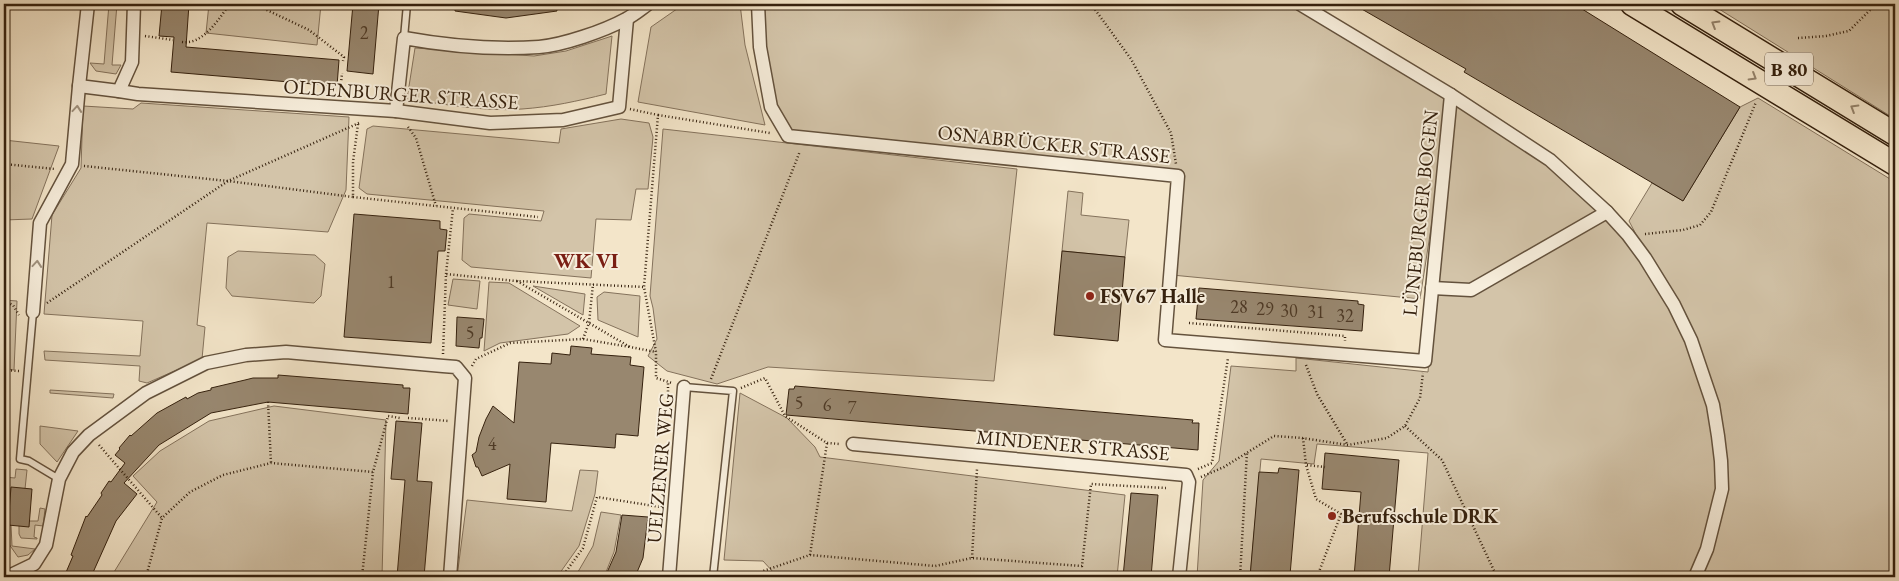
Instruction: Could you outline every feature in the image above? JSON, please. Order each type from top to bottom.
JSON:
[{"type":"highway","name":"B 80","points":[[1632,4],[1895,164]]},
{"type":"highway","name":"B 80","points":[[1682,4],[1895,134]]},
{"type":"street","points":[[33,312],[40,223],[72,164],[88,4]]},
{"type":"street","points":[[120,91],[132,62],[134,4]]},
{"type":"street","points":[[396,112],[404,38],[426,42],[494,48],[540,47],[589,35],[627,19],[648,4]]},
{"type":"street","points":[[758,4],[760,47],[771,107],[788,136]]},
{"type":"street","name":"LÜNEBURGER BOGEN","points":[[1300,4],[1451,95],[1425,361]]},
{"type":"street","points":[[619,107],[627,19]]},
{"type":"street","name":"OLDENBURGER STRASSE","points":[[79,86],[263,103],[396,112],[490,122],[563,120],[619,107]]},
{"type":"street","points":[[1451,95],[1550,160],[1606,212],[1628,235],[1645,258],[1674,305],[1687,332],[1713,406],[1721,461],[1722,489],[1707,549],[1695,577]]},
{"type":"street","name":"OSNABRÜCKER STRASSE","points":[[788,136],[1178,176],[1165,340],[1425,361]]},
{"type":"street","points":[[1432,288],[1471,290],[1606,212]]},
{"type":"street","points":[[5,576],[34,564],[46,545],[59,479],[73,452],[89,434],[146,393],[206,363],[246,355],[286,352],[456,367],[464,378],[450,577]]},
{"type":"street","name":"UELZENER WEG","points":[[669,577],[684,387]]},
{"type":"street","name":"MINDENER STRASSE","points":[[853,444],[978,455],[1187,482]]},
{"type":"street","points":[[1179,577],[1187,482]]},
{"type":"lane","points":[[404,38],[407,4]]},
{"type":"lane","points":[[33,312],[20,460],[29,461],[59,479]]},
{"type":"lane","name":"UELZENER WEG","points":[[684,387],[733,391]]},
{"type":"lane","points":[[712,577],[733,391]]},
{"type":"path","points":[[182,42],[187,42],[206,33],[230,4]]},
{"type":"path","points":[[254,4],[309,30],[344,56],[343,61]]},
{"type":"path","points":[[1090,4],[1131,58],[1171,133],[1178,176]]},
{"type":"path","points":[[1798,38],[1826,36],[1849,31],[1876,4]]},
{"type":"path","points":[[1628,235],[1683,230],[1700,225],[1711,212],[1758,98]]},
{"type":"path","points":[[619,107],[788,136]]},
{"type":"path","points":[[396,112],[416,138],[436,206]]},
{"type":"path","points":[[658,114],[644,287],[656,352],[656,378],[684,387]]},
{"type":"path","points":[[33,312],[228,181],[365,121]]},
{"type":"path","points":[[353,197],[353,162],[358,123]]},
{"type":"path","points":[[707,389],[806,138]]},
{"type":"path","points":[[4,164],[56,169],[72,164],[538,217]]},
{"type":"path","points":[[443,366],[446,274],[453,208]]},
{"type":"path","points":[[446,274],[516,281],[644,287]]},
{"type":"path","points":[[516,281],[630,347]]},
{"type":"path","points":[[583,339],[589,323],[593,284]]},
{"type":"path","points":[[4,301],[13,305],[20,316]]},
{"type":"path","points":[[1189,324],[1345,336],[1345,343]]},
{"type":"path","points":[[464,378],[476,359],[510,343],[583,339],[656,352]]},
{"type":"path","points":[[1187,482],[1212,463],[1230,346]]},
{"type":"path","points":[[1300,350],[1317,394],[1348,445]]},
{"type":"path","points":[[755,577],[763,571],[810,555],[935,566],[972,558],[1082,566],[1091,484],[1187,482],[1224,467],[1274,436],[1348,445],[1387,438],[1405,426],[1420,398],[1425,361]]},
{"type":"path","points":[[733,391],[765,378],[785,416],[827,443],[810,555]]},
{"type":"path","points":[[668,382],[668,411]]},
{"type":"path","points":[[268,402],[271,463]]},
{"type":"path","points":[[362,577],[373,472],[388,416],[400,418]]},
{"type":"path","points":[[408,418],[462,421]]},
{"type":"path","points":[[1405,426],[1442,460],[1497,577]]},
{"type":"path","points":[[89,434],[162,518]]},
{"type":"path","points":[[1302,438],[1306,465],[1316,499],[1341,514],[1317,577]]},
{"type":"path","points":[[1240,577],[1248,452]]},
{"type":"path","points":[[972,558],[978,455]]},
{"type":"path","points":[[146,577],[162,518],[190,492],[223,475],[271,463],[373,472]]},
{"type":"path","points":[[1306,465],[1325,467]]},
{"type":"path","points":[[562,577],[583,548],[597,496],[664,508]]},
{"type":"shaded area","points":[[109,4],[117,4],[112,65],[121,65],[116,74],[96,71],[90,63],[104,64]]},
{"type":"shaded area","points":[[209,4],[321,4],[317,45],[206,33]]},
{"type":"shaded area","points":[[684,4],[740,4],[745,45],[765,125],[638,102],[651,27]]},
{"type":"shaded area","points":[[759,4],[1299,4],[1550,160],[1607,212],[1662,284],[1629,221],[1652,183],[1683,201],[1740,107],[1758,98],[1895,182],[1895,577],[1418,577],[1428,453],[1317,444],[1314,464],[1261,459],[1250,577],[1197,577],[1203,480],[1219,461],[1231,366],[1296,371],[1296,358],[1428,372],[1450,106],[1420,299],[1172,275],[1178,176],[788,136],[770,102]]},
{"type":"shaded area","points":[[1711,4],[1895,4],[1895,119]]},
{"type":"shaded area","points":[[612,36],[606,94],[554,105],[508,110],[464,107],[407,99],[415,48],[534,56],[566,51]]},
{"type":"shaded area","points":[[141,103],[349,117],[346,190],[328,232],[207,223],[197,325],[205,327],[202,359],[147,383],[139,381],[140,366],[45,360],[44,351],[140,356],[143,321],[44,314],[52,215],[81,168],[83,106],[133,109]]},
{"type":"shaded area","points":[[621,119],[649,123],[653,137],[648,189],[636,189],[631,220],[596,219],[591,278],[471,267],[462,260],[464,218],[469,214],[541,221],[544,211],[367,194],[359,188],[367,129],[373,126],[559,143],[561,129]]},
{"type":"shaded area","points":[[663,129],[1017,169],[994,381],[768,367],[717,384],[667,371],[648,356],[657,339],[650,296]]},
{"type":"shaded area","points":[[4,140],[59,146],[32,219],[4,220]]},
{"type":"shaded area","points":[[1068,191],[1083,193],[1081,215],[1129,220],[1125,257],[1062,251]]},
{"type":"shaded area","points":[[238,251],[315,255],[325,264],[321,296],[314,303],[232,296],[226,288],[228,257]]},
{"type":"shaded area","points":[[453,279],[480,281],[477,309],[448,305]]},
{"type":"shaded area","points":[[489,282],[509,283],[580,326],[568,334],[500,343],[484,351]]},
{"type":"shaded area","points":[[533,286],[585,294],[583,315]]},
{"type":"shaded area","points":[[604,292],[640,296],[638,337],[598,320],[597,297]]},
{"type":"shaded area","points":[[4,300],[17,301],[14,370],[4,369]]},
{"type":"shaded area","points":[[50,390],[114,394],[113,398],[50,393]]},
{"type":"shaded area","points":[[740,393],[787,418],[815,447],[820,457],[1125,495],[1117,577],[1023,577],[975,573],[973,577],[834,577],[774,573],[763,561],[724,560]]},
{"type":"shaded area","points":[[274,406],[386,420],[382,577],[111,577],[157,502],[133,476],[160,451],[209,421]]},
{"type":"shaded area","points":[[40,426],[78,431],[57,462],[40,444]]},
{"type":"shaded area","points":[[16,469],[27,470],[25,489],[11,488],[8,525],[11,525],[12,546],[35,549],[28,555],[18,557],[4,537],[4,477],[15,478]]},
{"type":"shaded area","points":[[580,470],[598,471],[595,494],[579,546],[557,577],[457,577],[467,500],[572,511]]},
{"type":"shaded area","points":[[40,508],[45,509],[43,526],[35,525],[34,537],[37,539],[21,538],[19,526],[29,521],[38,521]]},
{"type":"shaded area","points":[[601,512],[621,515],[614,552],[604,577],[575,577],[593,546]]},
{"type":"building","points":[[162,4],[189,4],[186,47],[339,60],[337,86],[171,72],[174,37],[159,36]]},
{"type":"building","points":[[353,4],[379,4],[373,74],[347,71]]},
{"type":"building","points":[[455,4],[556,4],[557,11],[506,18],[455,11]]},
{"type":"building","points":[[1353,4],[1574,4],[1740,107],[1683,201],[1464,72],[1466,69]]},
{"type":"building","points":[[354,214],[440,221],[440,229],[447,230],[445,251],[438,251],[431,343],[344,337]]},
{"type":"building","name":"FSV67 Halle","points":[[1062,251],[1125,257],[1118,341],[1054,335]]},
{"type":"building","points":[[1199,288],[1358,301],[1358,304],[1364,305],[1362,331],[1196,319]]},
{"type":"building","points":[[457,317],[484,319],[479,348],[456,346]]},
{"type":"building","points":[[571,346],[592,348],[591,354],[631,357],[630,365],[644,367],[638,436],[616,434],[615,448],[551,443],[546,502],[507,499],[510,464],[482,476],[478,467],[476,467],[472,455],[476,452],[486,419],[493,406],[514,423],[519,362],[551,364],[552,353],[570,355]]},
{"type":"building","points":[[278,375],[403,385],[403,388],[410,388],[408,414],[268,402],[211,413],[159,445],[124,483],[137,494],[116,521],[91,577],[64,577],[86,516],[102,495],[101,493],[109,481],[111,482],[125,463],[115,455],[130,435],[157,413],[186,397],[187,399],[198,393],[211,390],[211,388],[253,378],[278,378]]},
{"type":"building","points":[[795,386],[1193,420],[1192,423],[1199,423],[1198,450],[786,415],[789,389],[794,389]]},
{"type":"building","points":[[396,421],[422,423],[417,481],[432,482],[424,577],[397,577],[405,480],[391,479]]},
{"type":"building","points":[[1325,453],[1399,460],[1389,577],[1354,577],[1361,492],[1322,489]]},
{"type":"building","points":[[1279,468],[1299,470],[1290,575],[1287,574],[1286,577],[1250,577],[1259,472],[1278,473]]},
{"type":"building","points":[[11,487],[32,489],[29,527],[8,525]]},
{"type":"building","points":[[1131,493],[1158,495],[1151,577],[1123,577]]},
{"type":"building","points":[[622,515],[648,517],[643,558],[635,577],[605,577],[616,552]]},
{"type":"place","name":"FSV67 Halle","points":[[1090,296]]},
{"type":"place","name":"Berufsschule DRK","points":[[1332,516]]},
{"type":"district","name":"WK VI","points":[[586,261]]}]
